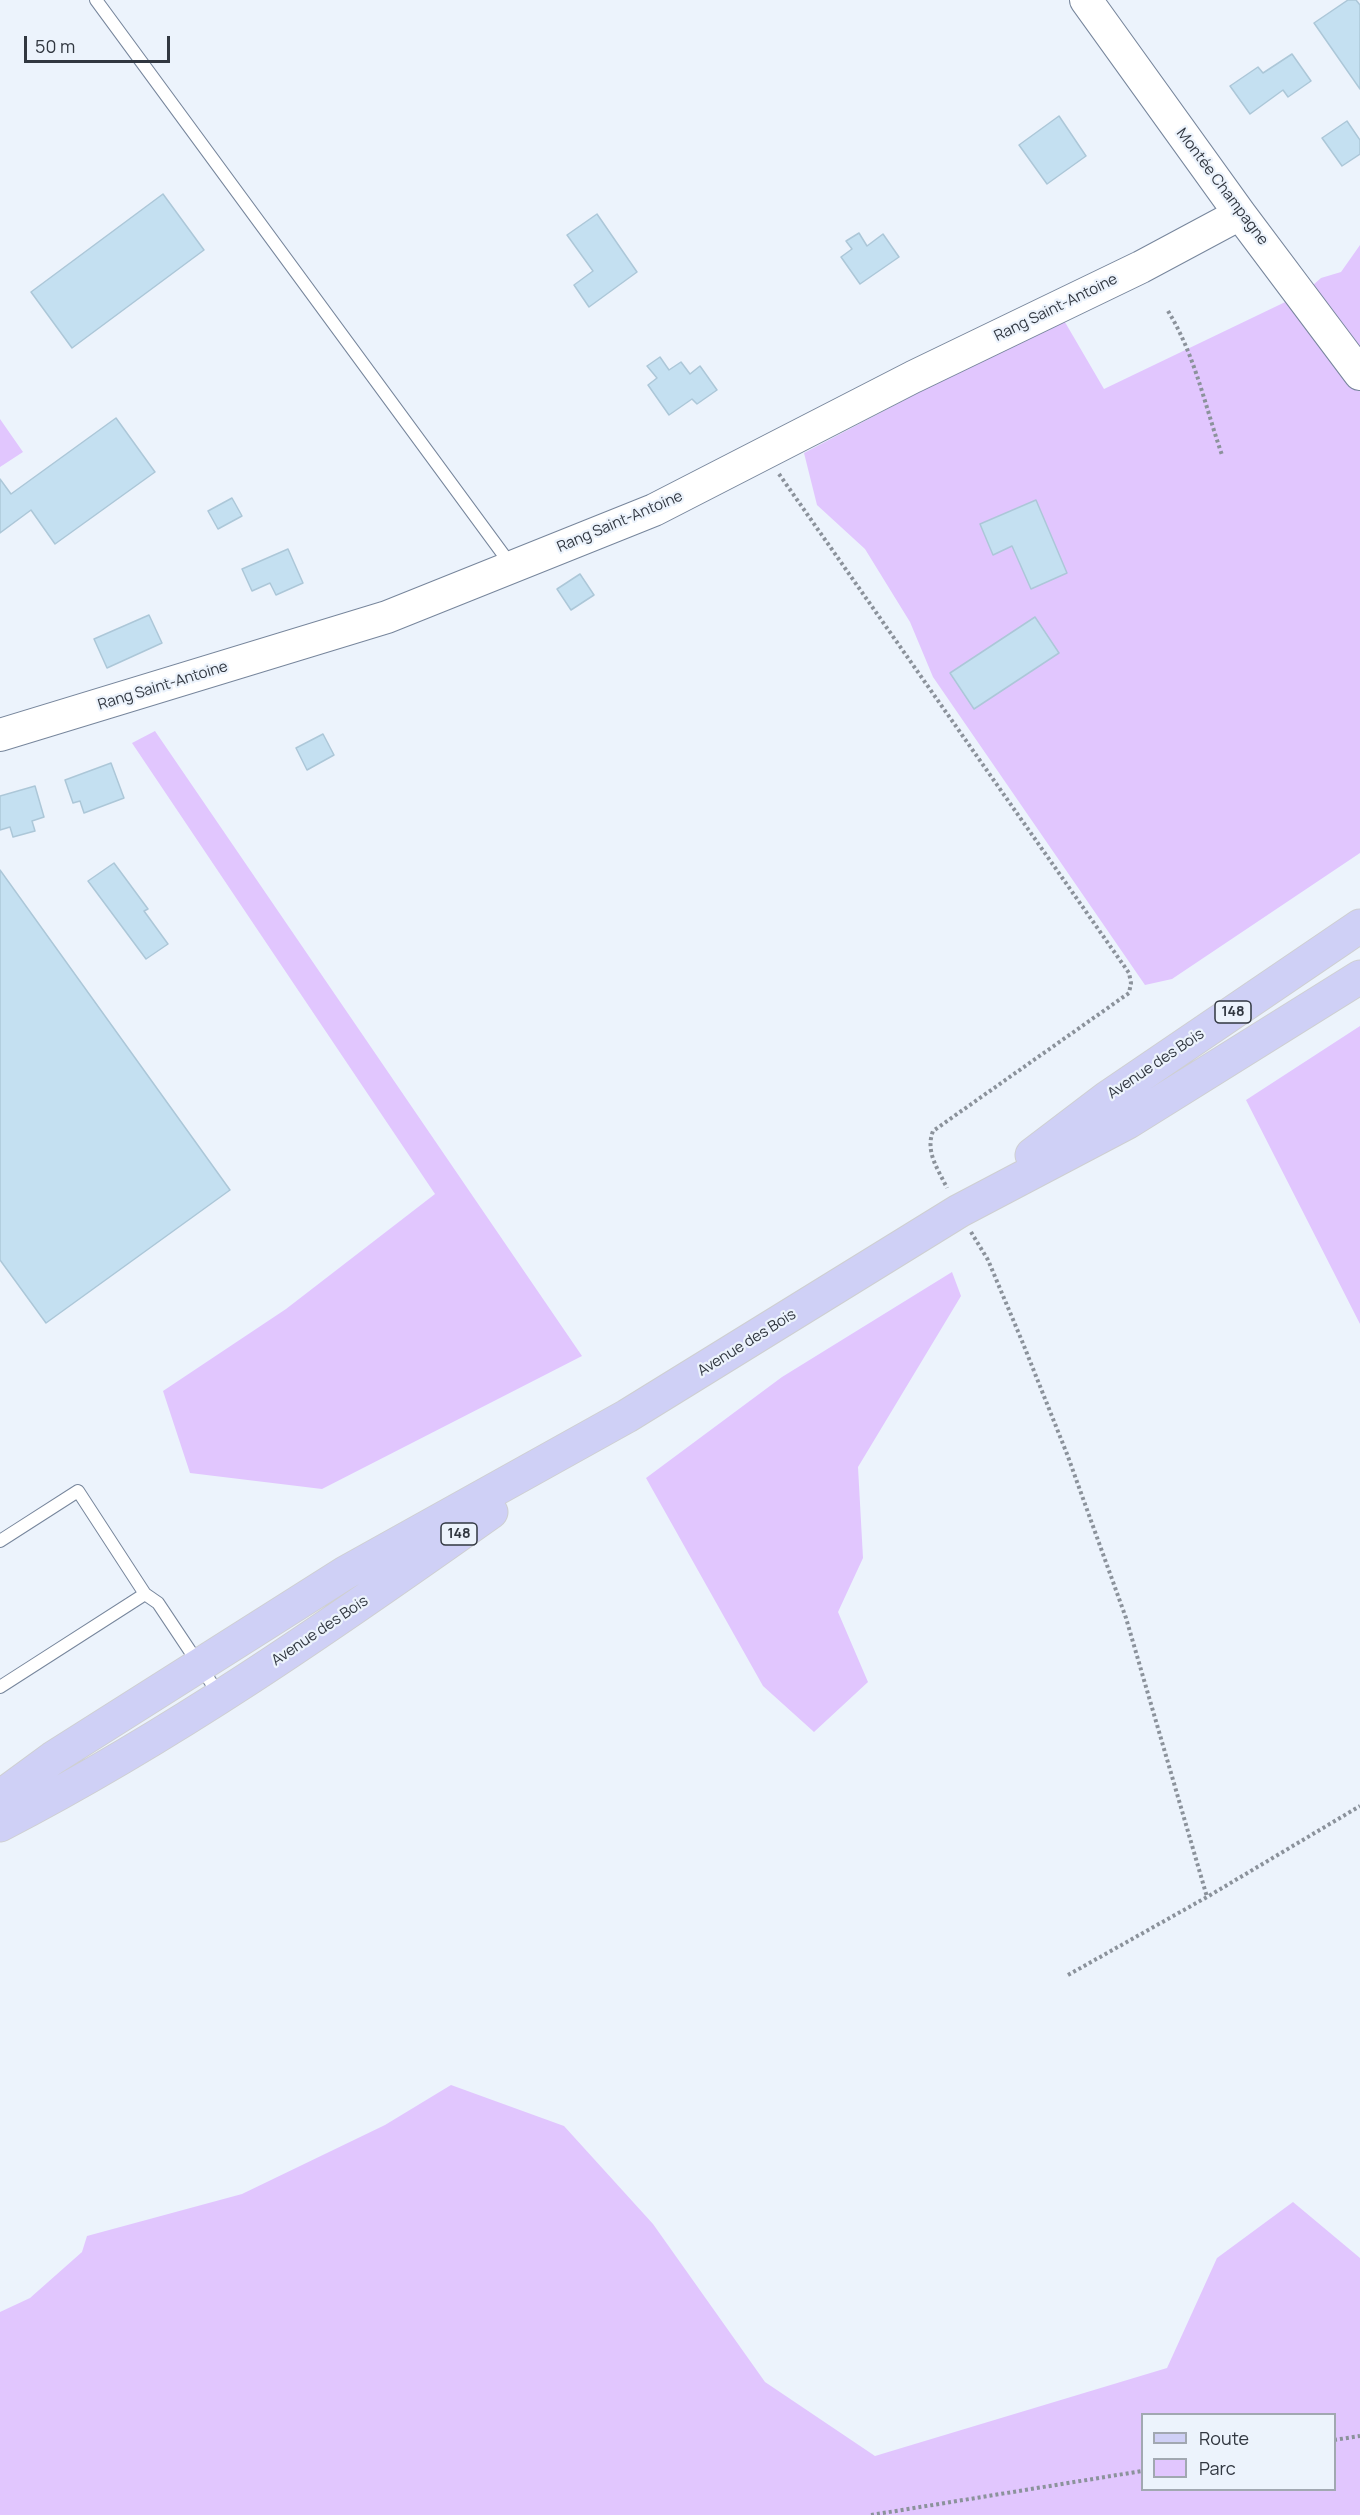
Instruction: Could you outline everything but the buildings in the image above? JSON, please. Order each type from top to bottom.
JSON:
[{"type":"main road","name":"Avenue des Bois","points":[[959,1211],[1107,1098],[1360,926]]},
{"type":"main road","name":"Avenue des Bois","points":[[0,1797],[53,1758],[345,1573],[627,1416],[959,1211],[1128,1122],[1360,977]]},
{"type":"main road","name":"Avenue des Bois","points":[[0,1825],[70,1789],[220,1696],[363,1603],[627,1416]]},
{"type":"street","name":"Montée Champagne","points":[[1086,0],[1240,214],[1360,374]]},
{"type":"street","name":"Rang Saint-Antoine","points":[[0,735],[387,617],[654,510],[913,377],[1141,267],[1240,214]]},
{"type":"lane","points":[[96,0],[512,567]]},
{"type":"lane","points":[[0,1541],[78,1491],[145,1594],[158,1603],[220,1696]]},
{"type":"lane","points":[[0,1687],[145,1594]]},
{"type":"path","points":[[1168,311],[1184,336],[1222,455]]},
{"type":"path","points":[[765,453],[1129,972],[1131,983],[1129,993],[933,1131],[929,1142],[931,1154],[959,1211],[988,1260],[1067,1454],[1126,1618],[1207,1897]]},
{"type":"path","points":[[1068,1975],[1207,1897],[1360,1806]]},
{"type":"path","points":[[1336,2440],[1360,2436]]},
{"type":"path","points":[[872,2515],[1141,2471]]},
{"type":"green space","points":[[1360,245],[1360,853],[1172,979],[1145,985],[933,677],[910,622],[865,549],[817,505],[804,453],[1062,317],[1104,389],[1304,293],[1321,278],[1341,272]]},
{"type":"green space","points":[[0,419],[23,452],[0,467]]},
{"type":"green space","points":[[155,731],[582,1356],[322,1489],[190,1473],[163,1391],[286,1309],[435,1194],[132,743]]},
{"type":"green space","points":[[1360,1026],[1360,1324],[1246,1100]]},
{"type":"green space","points":[[952,1272],[961,1296],[858,1467],[863,1558],[838,1612],[868,1682],[814,1732],[763,1686],[646,1478],[782,1377]]},
{"type":"green space","points":[[451,2085],[564,2126],[653,2224],[765,2382],[875,2456],[1167,2368],[1217,2258],[1293,2202],[1360,2258],[1360,2515],[0,2515],[0,2312],[30,2298],[82,2252],[87,2236],[242,2194],[385,2125]]}]
